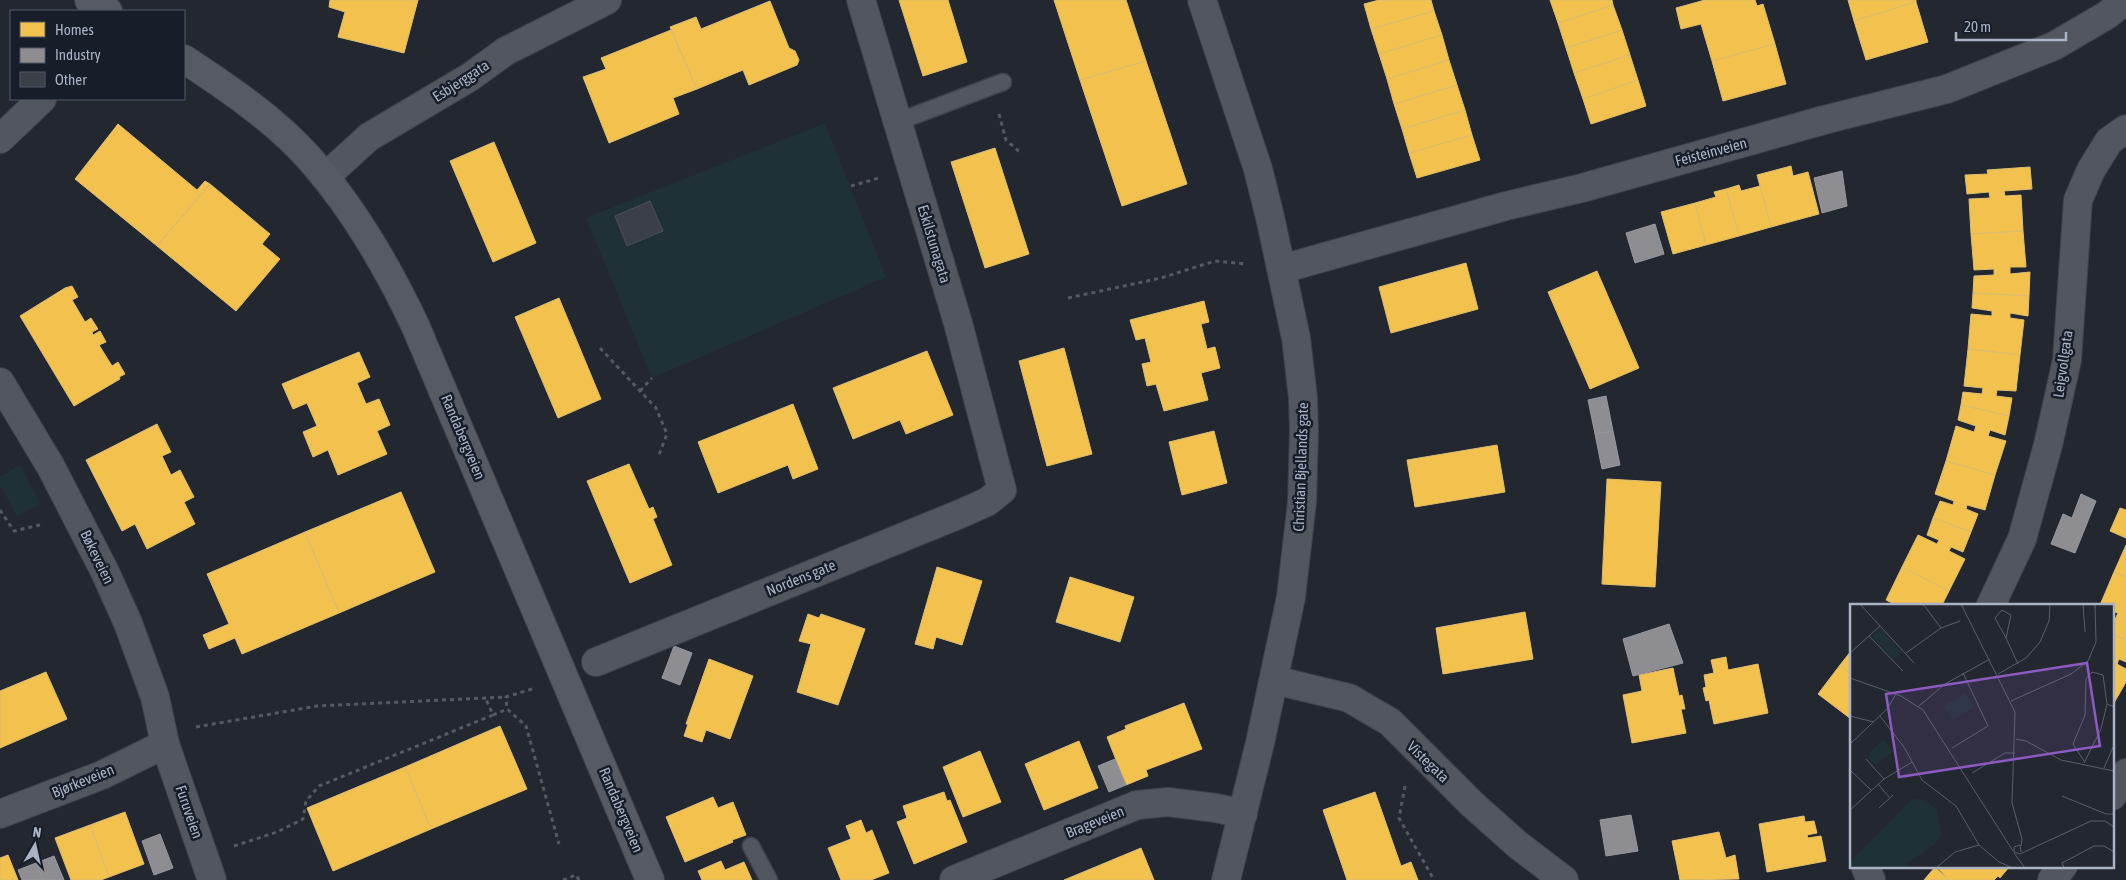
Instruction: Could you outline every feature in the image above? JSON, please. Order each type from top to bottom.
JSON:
[{"type":"main road","points":[[89,0],[106,10]]},
{"type":"main road","name":"Randabergveien","points":[[185,60],[211,77],[281,131],[308,157],[359,224],[383,262],[408,309],[650,880]]},
{"type":"street","name":"Esbjerggata","points":[[325,177],[369,137],[470,77],[506,51],[607,0]]},
{"type":"street","name":"Eskilstunagata","points":[[861,0],[958,323],[1002,490]]},
{"type":"street","name":"Christian Bjellands gate","points":[[1202,0],[1258,169],[1296,338],[1303,398],[1304,468],[1302,502],[1291,596],[1274,680],[1226,880]]},
{"type":"street","name":"Feisteinveien","points":[[1282,269],[1824,120],[1947,89],[2054,46],[2106,15],[2126,0]]},
{"type":"street","points":[[0,139],[41,100]]},
{"type":"street","name":"Leigvollgata","points":[[1991,604],[2022,539],[2048,444],[2067,360],[2078,200],[2091,170],[2109,141],[2126,129]]},
{"type":"street","name":"Bøkeveien","points":[[0,382],[51,467],[105,572],[128,623],[155,697],[165,744]]},
{"type":"street","name":"Nordens gate","points":[[596,662],[960,514],[987,502],[1002,490]]},
{"type":"street","name":"Vistegata","points":[[1274,680],[1349,698],[1390,722],[1472,804],[1518,845],[1564,880]]},
{"type":"street","name":"Bjørkeveien","points":[[0,814],[102,775],[165,744]]},
{"type":"street","name":"Furuveien","points":[[165,744],[212,880]]},
{"type":"street","points":[[2114,793],[2126,773]]},
{"type":"street","name":"Brageveien","points":[[954,880],[1137,805],[1168,802],[1216,808],[1242,814]]},
{"type":"street","points":[[1866,868],[1871,880]]},
{"type":"street","points":[[2052,880],[2062,868]]},
{"type":"lane","points":[[897,122],[997,84]]},
{"type":"lane","points":[[751,846],[769,880]]},
{"type":"path","points":[[997,84],[1006,140],[1022,154]]},
{"type":"path","points":[[1068,298],[1161,278],[1215,261],[1282,269]]},
{"type":"path","points":[[600,348],[656,408],[667,434],[659,455]]},
{"type":"path","points":[[640,391],[652,378]]},
{"type":"path","points":[[0,510],[14,531],[76,516]]},
{"type":"path","points":[[165,744],[190,728],[317,706],[461,700],[485,697],[506,698],[533,689]]},
{"type":"path","points":[[485,697],[493,715]]},
{"type":"path","points":[[506,698],[507,709],[526,726],[558,844]]},
{"type":"path","points":[[204,854],[277,832],[303,819],[306,801],[319,786],[507,709]]},
{"type":"path","points":[[1406,781],[1399,818],[1434,880]]},
{"type":"path","points":[[563,880],[576,875],[579,880]]},
{"type":"shaded area","points":[[825,123],[886,277],[652,378],[586,218]]},
{"type":"shaded area","points":[[20,465],[40,504],[17,516],[0,485],[0,477]]},
{"type":"building: Homes","points":[[330,0],[418,0],[404,53],[338,37],[345,12],[329,7]]},
{"type":"building: Homes","points":[[899,0],[948,0],[967,62],[923,76]]},
{"type":"building: Homes","points":[[1054,0],[1126,0],[1146,61],[1080,80]]},
{"type":"building: Homes","points":[[1379,0],[1431,0],[1434,11],[1371,29],[1364,4]]},
{"type":"building: Homes","points":[[1550,0],[1612,0],[1613,5],[1558,23]]},
{"type":"building: Homes","points":[[1705,0],[1755,0],[1757,6],[1763,4],[1775,44],[1712,61],[1701,24],[1681,29],[1676,8]]},
{"type":"building: Homes","points":[[1848,0],[1916,0],[1916,2],[1854,21]]},
{"type":"building: Homes","points":[[770,1],[789,48],[795,51],[799,60],[797,65],[749,85],[743,70],[697,89],[670,27],[696,17],[701,29]]},
{"type":"building: Homes","points":[[1916,2],[1928,42],[1866,60],[1854,21]]},
{"type":"building: Homes","points":[[1613,5],[1622,30],[1566,48],[1558,23]]},
{"type":"building: Homes","points":[[1434,11],[1442,35],[1379,54],[1371,29]]},
{"type":"building: Homes","points":[[671,30],[697,89],[673,98],[679,114],[609,143],[583,77],[606,69],[601,58]]},
{"type":"building: Homes","points":[[1622,30],[1630,55],[1574,73],[1566,48]]},
{"type":"building: Homes","points":[[1442,35],[1449,60],[1387,79],[1379,54]]},
{"type":"building: Homes","points":[[1775,44],[1786,84],[1723,101],[1712,61]]},
{"type":"building: Homes","points":[[1630,55],[1638,80],[1583,99],[1574,73]]},
{"type":"building: Homes","points":[[1449,60],[1457,85],[1394,104],[1387,79]]},
{"type":"building: Homes","points":[[1146,61],[1187,184],[1122,206],[1080,80]]},
{"type":"building: Homes","points":[[1638,80],[1646,106],[1591,124],[1583,99]]},
{"type":"building: Homes","points":[[1457,85],[1465,110],[1402,129],[1394,104]]},
{"type":"building: Homes","points":[[1465,110],[1472,135],[1409,153],[1402,129]]},
{"type":"building: Homes","points":[[118,124],[197,190],[205,181],[210,184],[157,246],[75,179]]},
{"type":"building: Homes","points":[[1472,135],[1480,160],[1417,178],[1409,153]]},
{"type":"building: Homes","points":[[494,142],[536,243],[493,262],[450,161]]},
{"type":"building: Homes","points":[[995,148],[1029,254],[985,268],[951,162]]},
{"type":"building: Homes","points":[[1791,166],[1793,176],[1808,172],[1819,214],[1771,227],[1757,175]]},
{"type":"building: Homes","points":[[2030,167],[2032,189],[2004,191],[2005,196],[2021,195],[2023,231],[1971,234],[1969,199],[1990,198],[1989,192],[1967,194],[1965,175],[1988,174],[1987,170]]},
{"type":"building: Homes","points":[[210,184],[270,234],[262,244],[280,259],[236,311],[157,246]]},
{"type":"building: Homes","points":[[1739,185],[1741,191],[1760,186],[1771,227],[1739,236],[1726,189]]},
{"type":"building: Homes","points":[[1726,189],[1739,236],[1706,245],[1695,203],[1716,197],[1714,192]]},
{"type":"building: Homes","points":[[1695,203],[1706,245],[1673,254],[1661,212]]},
{"type":"building: Homes","points":[[2023,231],[2026,267],[2010,267],[2010,274],[2030,272],[2029,296],[1973,293],[1974,276],[1994,275],[1994,269],[1974,270],[1971,234]]},
{"type":"building: Homes","points":[[1466,263],[1478,309],[1391,333],[1379,287]]},
{"type":"building: Homes","points":[[1597,271],[1639,368],[1590,389],[1548,292]]},
{"type":"building: Homes","points":[[72,286],[78,297],[72,300],[85,322],[91,318],[98,329],[92,332],[93,335],[100,331],[106,342],[99,345],[112,366],[118,362],[125,374],[119,377],[120,379],[74,406],[20,316],[65,288]]},
{"type":"building: Homes","points":[[1973,293],[2029,296],[2028,316],[2010,313],[2010,318],[2024,320],[2020,355],[1968,349],[1971,314],[1992,316],[1992,311],[1972,308]]},
{"type":"building: Homes","points":[[559,298],[601,399],[558,418],[515,317]]},
{"type":"building: Homes","points":[[1204,301],[1209,322],[1201,324],[1207,349],[1215,347],[1220,368],[1201,373],[1208,400],[1164,411],[1156,384],[1147,386],[1142,364],[1151,362],[1145,338],[1136,340],[1130,320]]},
{"type":"building: Homes","points":[[1064,348],[1092,454],[1047,466],[1019,361]]},
{"type":"building: Homes","points":[[1968,349],[2020,355],[2016,391],[1997,390],[1996,396],[2012,398],[2009,416],[1961,405],[1963,392],[1982,394],[1983,388],[1964,386]]},
{"type":"building: Homes","points":[[927,351],[953,415],[906,434],[900,420],[853,439],[833,388]]},
{"type":"building: Homes","points":[[359,352],[370,377],[357,383],[366,404],[379,399],[390,425],[377,431],[387,454],[338,475],[328,450],[313,457],[303,432],[317,426],[307,403],[293,409],[282,384]]},
{"type":"building: Homes","points":[[793,404],[818,469],[793,479],[788,465],[718,493],[698,442]]},
{"type":"building: Homes","points":[[1961,405],[2009,416],[2005,435],[1990,430],[1988,436],[2006,441],[1995,475],[1946,461],[1956,426],[1974,432],[1976,426],[1958,420]]},
{"type":"building: Homes","points":[[157,424],[171,452],[162,456],[171,475],[180,470],[194,497],[184,502],[195,524],[147,549],[135,524],[122,531],[86,460]]},
{"type":"building: Homes","points":[[1214,431],[1227,483],[1182,495],[1169,442]]},
{"type":"building: Homes","points":[[1497,445],[1505,492],[1415,507],[1407,460]]},
{"type":"building: Homes","points":[[1946,461],[1995,475],[1985,510],[1967,505],[1966,509],[1978,514],[1971,532],[1933,518],[1940,501],[1953,505],[1954,501],[1935,494]]},
{"type":"building: Homes","points":[[629,464],[649,509],[653,507],[657,517],[653,519],[672,565],[630,583],[587,481]]},
{"type":"building: Homes","points":[[1607,479],[1661,482],[1655,587],[1602,584]]},
{"type":"building: Homes","points":[[401,492],[435,572],[339,613],[305,532]]},
{"type":"building: Homes","points":[[2120,508],[2126,510],[2126,538],[2110,531]]},
{"type":"building: Homes","points":[[1933,518],[1971,532],[1963,552],[1951,547],[1949,551],[1965,559],[1949,591],[1902,567],[1918,535],[1937,544],[1939,540],[1927,535]]},
{"type":"building: Homes","points":[[305,532],[339,613],[242,654],[235,638],[209,649],[203,635],[229,624],[207,574]]},
{"type":"building: Homes","points":[[2126,545],[2126,577],[2114,572]]},
{"type":"building: Homes","points":[[937,567],[982,581],[962,645],[936,637],[933,649],[915,644]]},
{"type":"building: Homes","points":[[1902,567],[1949,591],[1942,604],[1894,604],[1886,600]]},
{"type":"building: Homes","points":[[2114,572],[2126,577],[2126,640],[2114,635],[2114,622],[2118,613],[2114,612],[2114,604],[2100,604]]},
{"type":"building: Homes","points":[[1070,577],[1134,597],[1120,642],[1056,622]]},
{"type":"building: Homes","points":[[1525,612],[1533,659],[1443,674],[1436,628]]},
{"type":"building: Homes","points":[[808,614],[819,618],[821,614],[865,629],[838,705],[797,692],[811,644],[799,641]]},
{"type":"building: Homes","points":[[2114,635],[2126,640],[2126,662],[2119,659],[2117,664],[2126,669],[2126,682],[2114,703]]},
{"type":"building: Homes","points":[[1850,652],[1850,673],[1840,665]]},
{"type":"building: Homes","points":[[1726,657],[1728,670],[1758,664],[1768,713],[1714,724],[1709,700],[1706,701],[1703,688],[1706,687],[1704,675],[1714,673],[1711,660]]},
{"type":"building: Homes","points":[[709,659],[753,676],[730,739],[706,730],[702,742],[684,736],[688,724],[686,724]]},
{"type":"building: Homes","points":[[1840,665],[1850,673],[1850,718],[1818,694]]},
{"type":"building: Homes","points":[[1673,668],[1679,696],[1682,695],[1685,709],[1681,709],[1686,733],[1632,743],[1623,695],[1642,691],[1639,675]]},
{"type":"building: Homes","points":[[46,672],[67,719],[0,748],[0,691]]},
{"type":"building: Homes","points":[[1184,703],[1202,749],[1146,770],[1148,776],[1126,785],[1107,737],[1126,729],[1125,726]]},
{"type":"building: Homes","points":[[500,726],[527,789],[431,829],[405,767]]},
{"type":"building: Homes","points":[[1079,741],[1098,788],[1044,810],[1025,764]]},
{"type":"building: Homes","points":[[980,751],[1001,802],[963,817],[943,767]]},
{"type":"building: Homes","points":[[405,767],[431,829],[333,871],[307,808]]},
{"type":"building: Homes","points":[[944,792],[947,801],[950,800],[967,842],[914,864],[897,822],[907,818],[903,806]]},
{"type":"building: Homes","points":[[1375,792],[1401,866],[1411,862],[1418,880],[1347,880],[1323,810]]},
{"type":"building: Homes","points":[[713,797],[718,808],[733,802],[746,835],[685,862],[666,817]]},
{"type":"building: Homes","points":[[125,812],[144,864],[109,877],[90,825]]},
{"type":"building: Homes","points":[[1804,816],[1805,822],[1814,821],[1817,833],[1807,835],[1808,838],[1821,836],[1826,861],[1767,872],[1759,824]]},
{"type":"building: Homes","points":[[861,820],[866,833],[872,830],[889,873],[871,880],[841,880],[828,848],[851,839],[846,826]]},
{"type":"building: Homes","points":[[90,825],[109,877],[101,880],[71,880],[55,838]]},
{"type":"building: Homes","points":[[1719,832],[1726,858],[1735,855],[1739,879],[1680,880],[1672,841]]},
{"type":"building: Homes","points":[[1141,848],[1154,880],[1064,880]]},
{"type":"building: Homes","points":[[8,855],[18,880],[0,880],[0,858]]},
{"type":"building: Homes","points":[[721,861],[725,870],[744,862],[752,880],[702,880],[698,871]]},
{"type":"building: Homes","points":[[1936,868],[1949,880],[1924,880]]},
{"type":"building: Homes","points":[[1938,868],[2008,868],[2000,878],[1998,876],[1994,880],[1949,880]]},
{"type":"building: Industry","points":[[1842,171],[1847,206],[1822,213],[1814,178]]},
{"type":"building: Industry","points":[[1655,224],[1664,254],[1635,263],[1626,233]]},
{"type":"building: Industry","points":[[1606,396],[1613,431],[1595,434],[1588,400]]},
{"type":"building: Industry","points":[[1613,431],[1620,465],[1602,469],[1595,434]]},
{"type":"building: Industry","points":[[2081,494],[2096,501],[2075,553],[2051,544],[2063,514],[2072,518]]},
{"type":"building: Industry","points":[[1669,624],[1683,663],[1633,676],[1623,639]]},
{"type":"building: Industry","points":[[674,646],[692,653],[680,685],[662,678]]},
{"type":"building: Industry","points":[[1115,759],[1126,785],[1109,792],[1098,766]]},
{"type":"building: Industry","points":[[1631,815],[1638,851],[1606,856],[1600,820]]},
{"type":"building: Industry","points":[[160,834],[173,868],[154,875],[142,841]]},
{"type":"building: Industry","points":[[54,856],[64,880],[43,880],[36,863]]},
{"type":"building: Industry","points":[[36,863],[43,880],[22,880],[18,870]]},
{"type":"building: Other","points":[[650,201],[663,231],[627,246],[615,216]]}]
